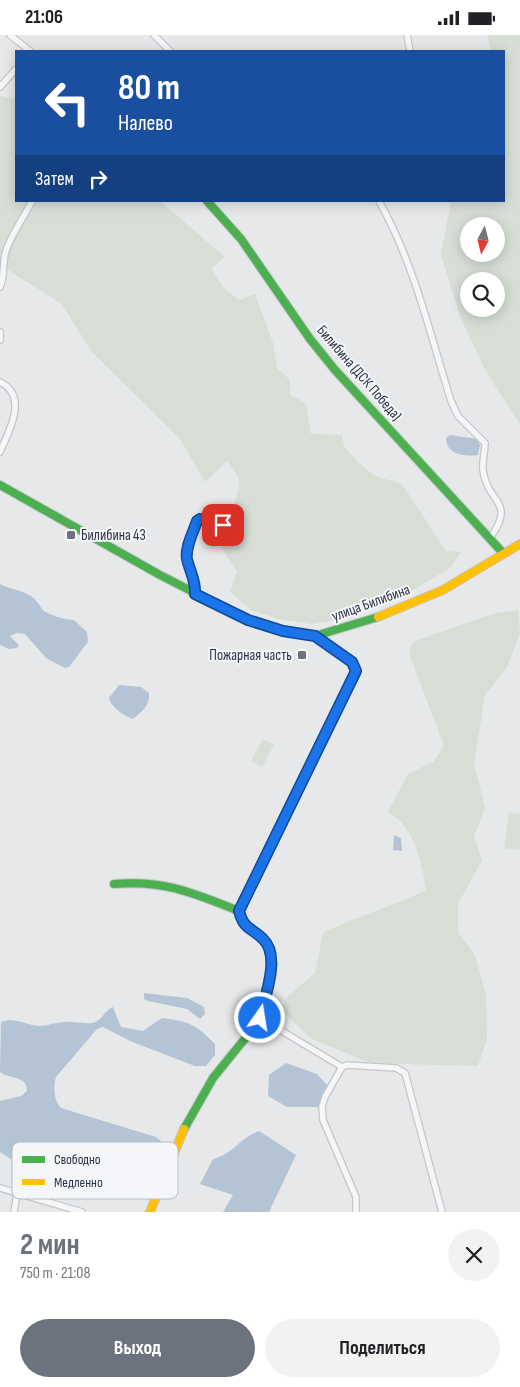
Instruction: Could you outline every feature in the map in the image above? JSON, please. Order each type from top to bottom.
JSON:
[{"type":"street","points":[[10,35],[29,50]]},
{"type":"street","points":[[154,35],[169,50]]},
{"type":"street","points":[[407,35],[410,50]]},
{"type":"street","points":[[0,87],[15,70]]},
{"type":"street","points":[[0,287],[3,280],[2,267],[6,249],[31,202]]},
{"type":"street","name":"Билибина (ДСК Победа)","points":[[208,202],[241,239],[310,339],[335,370],[503,553]]},
{"type":"street","points":[[379,202],[396,231],[407,260],[458,416],[484,443],[483,470],[502,509],[502,517],[490,538]]},
{"type":"street","points":[[0,332],[0,340]]},
{"type":"street","points":[[0,382],[6,385],[16,401],[15,415],[0,452]]},
{"type":"street","name":"улица Билибина","points":[[0,485],[195,594],[248,620],[283,631],[315,636],[360,624],[443,591],[520,544]]},
{"type":"street","points":[[195,594],[196,584],[187,558],[187,549],[197,521],[205,519],[240,531]]},
{"type":"street","points":[[239,911],[356,671],[352,662],[315,636]]},
{"type":"street","points":[[114,885],[143,882],[181,889],[239,911],[246,928],[263,939],[271,949],[272,961],[260,1018],[212,1079],[178,1146]]},
{"type":"street","points":[[260,1018],[342,1067]]},
{"type":"street","points":[[356,1212],[356,1197],[324,1120],[322,1107],[342,1067],[347,1065],[396,1068],[404,1073],[442,1212]]},
{"type":"street","points":[[0,1187],[12,1192]]},
{"type":"street","points":[[14,1212],[16,1199]]},
{"type":"street","points":[[35,1199],[82,1212]]},
{"type":"street","points":[[150,1212],[155,1199]]},
{"type":"shaded area","points":[[487,35],[520,35],[520,424],[485,370],[460,317],[505,317],[505,272],[460,272],[460,316],[441,255],[451,202],[505,202],[505,50],[491,50]]},
{"type":"shaded area","points":[[0,96],[15,99],[15,202],[161,202],[225,257],[211,269],[224,288],[239,300],[255,294],[273,343],[277,368],[290,380],[290,395],[306,403],[311,434],[342,435],[344,446],[358,462],[375,476],[402,484],[446,551],[461,552],[450,568],[393,602],[341,619],[311,624],[279,619],[251,610],[230,592],[237,572],[222,549],[229,518],[239,489],[238,476],[227,461],[205,482],[180,439],[91,351],[62,304],[0,265]]},
{"type":"shaded area","points":[[518,610],[520,633],[507,667],[485,695],[474,764],[485,807],[474,837],[482,860],[458,904],[458,933],[475,955],[486,995],[487,1039],[478,1066],[370,1063],[312,1039],[283,1012],[286,998],[315,973],[323,933],[426,890],[419,857],[410,835],[397,818],[388,812],[408,774],[433,762],[444,746],[409,653],[413,642],[492,614]]},
{"type":"shaded area","points":[[263,739],[274,745],[262,767],[251,761]]},
{"type":"shaded area","points":[[509,812],[520,814],[520,850],[504,848]]},
{"type":"water","points":[[450,435],[477,439],[480,445],[478,455],[462,455],[452,451],[446,438]]},
{"type":"water","points":[[0,584],[22,591],[35,599],[44,611],[57,617],[74,620],[87,632],[88,642],[69,667],[65,668],[46,658],[25,634],[17,633],[10,636],[19,645],[17,648],[9,649],[0,645]]},
{"type":"water","points":[[119,685],[141,687],[149,693],[147,705],[133,719],[118,711],[110,701],[109,698]]},
{"type":"water","points":[[394,835],[401,838],[402,851],[393,850]]},
{"type":"water","points":[[144,993],[187,998],[204,1007],[205,1014],[200,1019],[187,1009],[148,1001],[144,999]]},
{"type":"water","points":[[113,1007],[121,1027],[143,1031],[162,1018],[172,1019],[192,1025],[215,1044],[215,1055],[206,1066],[195,1066],[130,1041],[103,1027],[97,1029],[56,1077],[55,1094],[61,1108],[156,1137],[161,1142],[12,1142],[12,1160],[0,1152],[0,1101],[21,1096],[27,1091],[26,1086],[21,1080],[0,1072],[1,1022],[11,1020],[39,1026],[62,1022],[92,1023],[99,1020]]},
{"type":"water","points":[[286,1063],[317,1074],[328,1086],[318,1107],[287,1107],[268,1096],[269,1075]]},
{"type":"water","points":[[259,1131],[296,1155],[269,1212],[223,1212],[233,1195],[200,1184],[213,1159],[226,1154],[246,1138]]},
{"type":"traffic: fast","points":[[208,202],[241,239],[310,339],[335,370],[503,553]]},
{"type":"traffic: fast","points":[[0,485],[160,575],[248,620],[283,631],[315,636],[378,617]]},
{"type":"traffic: fast","points":[[114,884],[149,884],[178,889],[239,911],[246,925],[265,941],[271,951],[270,974],[264,1005],[256,1025],[213,1078],[184,1129]]},
{"type":"traffic: slow","points":[[378,617],[443,590],[520,544]]},
{"type":"traffic: slow","points":[[178,1144],[184,1129]]},
{"type":"traffic: slow","points":[[150,1212],[155,1199]]},
{"type":"place","name":"Билибина 43","points":[[71,535]]},
{"type":"place","name":"Пожарная часть","points":[[302,655]]},
{"type":"route","points":[[223,525],[205,519],[197,521],[187,549],[187,558],[196,584],[195,594],[248,620],[283,631],[315,636],[352,662],[355,665],[356,671],[239,911],[246,928],[263,939],[271,949],[272,961],[260,1018]]}]
